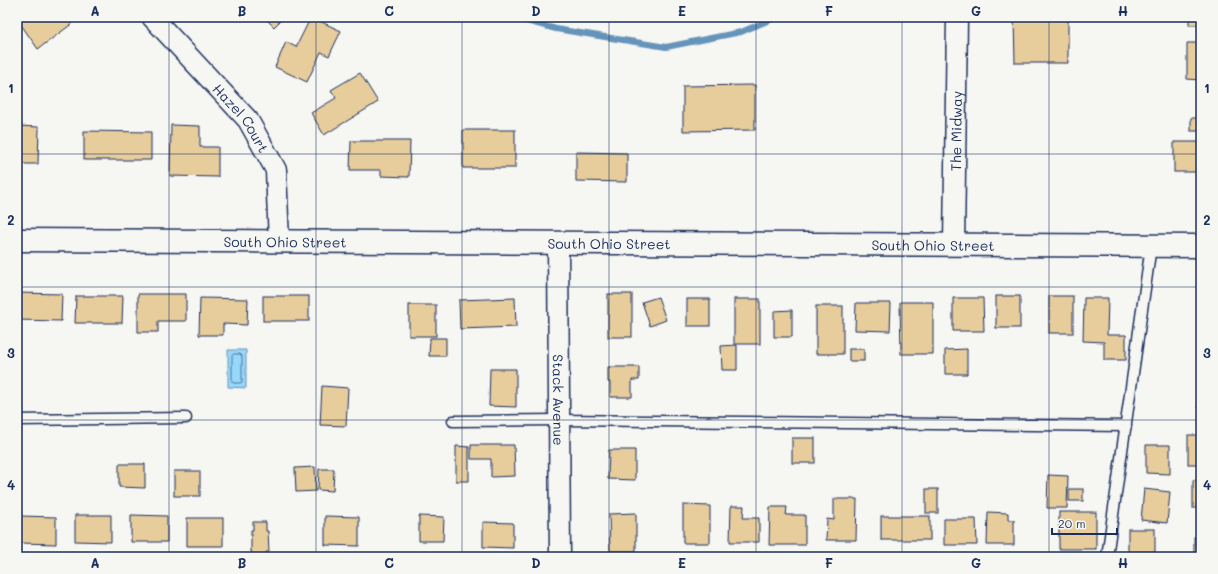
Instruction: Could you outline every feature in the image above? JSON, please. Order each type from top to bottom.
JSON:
[{"type":"main road","name":"South Ohio Street","points":[[17,240],[1201,246]]},
{"type":"street","name":"Hazel Court","points":[[152,17],[248,120],[276,170],[279,242]]},
{"type":"street","name":"The Midway","points":[[954,245],[957,17]]},
{"type":"street","name":"Stack Avenue","points":[[558,243],[560,557]]},
{"type":"lane","points":[[1107,557],[1151,246]]},
{"type":"lane","points":[[17,420],[186,418]]},
{"type":"lane","points":[[453,422],[559,420],[1126,426]]},
{"type":"water","points":[[228,350],[246,350],[246,388],[228,387]]},
{"type":"building","points":[[17,17],[69,17],[73,23],[38,49]]},
{"type":"building","points":[[264,17],[284,17],[274,27]]},
{"type":"building","points":[[311,17],[341,31],[329,56],[321,52],[307,82],[275,67],[286,42],[296,47]]},
{"type":"building","points":[[1014,17],[1068,17],[1068,63],[1015,63]]},
{"type":"building","points":[[1189,17],[1201,17],[1201,25],[1189,25]]},
{"type":"building","points":[[1187,43],[1201,43],[1201,80],[1187,79]]},
{"type":"building","points":[[360,73],[378,102],[324,135],[311,113],[336,98],[331,90]]},
{"type":"building","points":[[755,85],[755,130],[683,131],[683,86]]},
{"type":"building","points":[[1191,118],[1201,118],[1201,131],[1191,131]]},
{"type":"building","points":[[171,125],[200,126],[200,147],[218,147],[218,177],[170,176]]},
{"type":"building","points":[[17,126],[39,127],[38,164],[17,164]]},
{"type":"building","points":[[463,130],[515,130],[515,168],[463,168]]},
{"type":"building","points":[[84,131],[151,132],[151,160],[84,160]]},
{"type":"building","points":[[351,141],[410,141],[409,177],[381,176],[381,170],[350,170]]},
{"type":"building","points":[[1174,142],[1201,142],[1201,172],[1174,172]]},
{"type":"building","points":[[576,152],[627,153],[627,182],[576,181]]},
{"type":"building","points":[[17,293],[62,294],[61,321],[17,320]]},
{"type":"building","points":[[138,294],[186,294],[186,321],[158,321],[158,332],[138,332]]},
{"type":"building","points":[[608,294],[632,294],[632,337],[608,337]]},
{"type":"building","points":[[76,296],[123,296],[122,323],[75,323]]},
{"type":"building","points":[[263,296],[309,296],[309,321],[263,321]]},
{"type":"building","points":[[996,296],[1020,296],[1020,328],[996,328]]},
{"type":"building","points":[[1049,296],[1073,296],[1073,333],[1049,333]]},
{"type":"building","points":[[658,297],[666,320],[650,326],[642,302]]},
{"type":"building","points":[[200,298],[248,299],[247,325],[223,324],[223,335],[199,335]]},
{"type":"building","points":[[515,298],[516,327],[460,329],[459,300]]},
{"type":"building","points":[[953,298],[983,298],[984,331],[953,331]]},
{"type":"building","points":[[1084,298],[1108,298],[1107,335],[1126,335],[1126,360],[1104,360],[1104,342],[1083,341]]},
{"type":"building","points":[[687,299],[710,299],[710,326],[687,326]]},
{"type":"building","points":[[734,299],[760,299],[760,344],[734,344]]},
{"type":"building","points":[[900,302],[933,302],[933,354],[901,354]]},
{"type":"building","points":[[856,303],[891,303],[890,331],[855,330]]},
{"type":"building","points":[[409,305],[436,305],[436,336],[409,336]]},
{"type":"building","points":[[816,306],[843,306],[843,354],[816,354]]},
{"type":"building","points":[[792,310],[792,337],[774,337],[774,311]]},
{"type":"building","points":[[430,338],[446,338],[446,356],[429,356]]},
{"type":"building","points":[[737,345],[737,370],[722,370],[721,346]]},
{"type":"building","points":[[849,349],[864,349],[864,361],[849,361]]},
{"type":"building","points":[[967,349],[967,374],[945,374],[945,350]]},
{"type":"building","points":[[608,367],[639,367],[639,380],[632,380],[632,397],[610,397]]},
{"type":"building","points":[[490,369],[516,369],[516,407],[489,406]]},
{"type":"building","points":[[1199,380],[1201,380],[1201,408],[1198,408]]},
{"type":"building","points":[[322,386],[348,388],[346,426],[320,425]]},
{"type":"building","points":[[1188,435],[1201,435],[1201,464],[1188,464]]},
{"type":"building","points":[[792,438],[815,438],[815,463],[792,463]]},
{"type":"building","points":[[471,445],[514,445],[515,476],[491,477],[491,459],[471,459]]},
{"type":"building","points":[[1146,445],[1170,445],[1170,474],[1146,473]]},
{"type":"building","points":[[456,446],[469,447],[469,481],[456,481]]},
{"type":"building","points":[[609,450],[635,450],[635,480],[608,479]]},
{"type":"building","points":[[119,464],[145,464],[145,488],[119,487]]},
{"type":"building","points":[[315,467],[316,491],[296,492],[295,468]]},
{"type":"building","points":[[319,469],[334,469],[333,491],[318,490]]},
{"type":"building","points":[[174,471],[200,471],[200,496],[174,496]]},
{"type":"building","points":[[1048,475],[1068,476],[1067,508],[1047,508]]},
{"type":"building","points":[[1193,480],[1201,480],[1201,508],[1193,508]]},
{"type":"building","points":[[926,489],[938,489],[938,513],[926,513]]},
{"type":"building","points":[[1069,489],[1083,489],[1083,501],[1069,501]]},
{"type":"building","points":[[1144,489],[1170,492],[1167,523],[1141,520]]},
{"type":"building","points":[[834,499],[857,499],[856,540],[826,540],[827,519],[834,520]]},
{"type":"building","points":[[683,505],[710,506],[710,543],[683,543]]},
{"type":"building","points":[[731,506],[744,506],[743,518],[759,518],[759,542],[730,542]]},
{"type":"building","points":[[770,507],[787,507],[786,515],[805,515],[805,545],[769,545]]},
{"type":"building","points":[[988,512],[1008,513],[1008,520],[1014,520],[1014,545],[987,545]]},
{"type":"building","points":[[1059,512],[1096,512],[1096,549],[1059,549]]},
{"type":"building","points":[[636,513],[636,551],[610,551],[609,514]]},
{"type":"building","points":[[75,515],[111,515],[111,542],[75,541]]},
{"type":"building","points":[[131,515],[167,516],[167,542],[131,542]]},
{"type":"building","points":[[20,516],[56,517],[56,544],[20,543]]},
{"type":"building","points":[[325,516],[359,517],[359,546],[325,545]]},
{"type":"building","points":[[419,516],[444,517],[443,541],[419,541]]},
{"type":"building","points":[[881,516],[930,516],[930,540],[881,540]]},
{"type":"building","points":[[187,518],[223,518],[223,546],[187,546]]},
{"type":"building","points":[[944,519],[976,519],[977,545],[944,545]]},
{"type":"building","points":[[253,522],[266,522],[269,552],[266,552],[266,557],[252,557],[251,530],[253,530]]},
{"type":"building","points":[[483,522],[513,523],[513,548],[483,547]]},
{"type":"building","points":[[1128,529],[1155,529],[1155,552],[1128,552]]},
{"type":"building","points":[[1194,537],[1201,537],[1201,557],[1194,557]]},
{"type":"waterway","points":[[512,17],[556,29],[666,47],[741,32],[777,17]]}]
